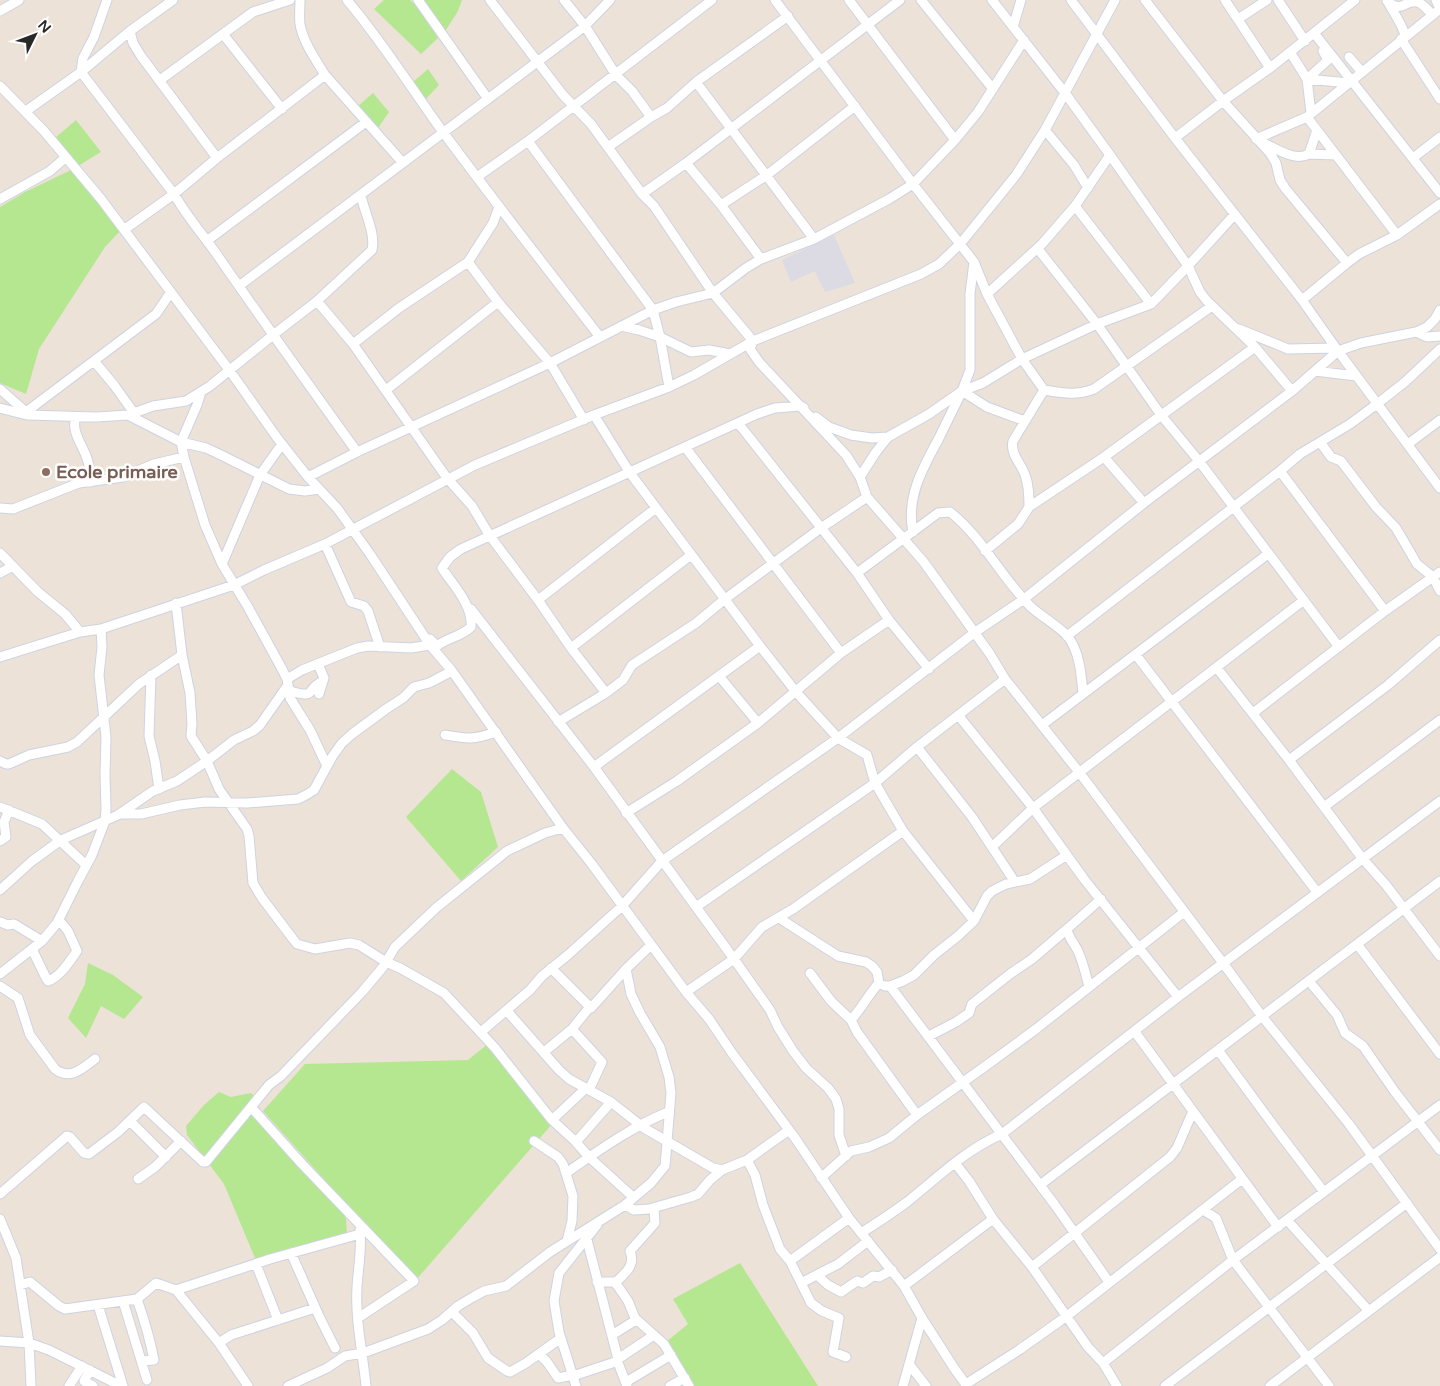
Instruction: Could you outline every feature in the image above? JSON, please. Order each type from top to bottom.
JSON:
[{"type":"street","points":[[0,11],[19,0]]},
{"type":"street","points":[[107,0],[94,37],[82,58],[81,72],[174,194],[182,210],[208,240],[272,335],[357,452]]},
{"type":"street","points":[[26,111],[81,72],[173,0]]},
{"type":"street","points":[[160,80],[253,12],[290,0]]},
{"type":"street","points":[[300,0],[300,23],[303,34],[325,75],[403,163]]},
{"type":"street","points":[[347,0],[364,20],[443,132],[499,207],[600,337]]},
{"type":"street","points":[[418,0],[488,99]]},
{"type":"street","points":[[490,0],[563,95],[591,124],[642,194],[654,206],[713,293],[753,341]]},
{"type":"street","points":[[564,0],[585,26],[616,75],[632,91],[651,117]]},
{"type":"street","points":[[239,286],[585,26],[610,0]]},
{"type":"street","points":[[477,177],[616,75],[712,0]]},
{"type":"street","points":[[775,0],[913,184],[961,243],[974,262],[987,294],[1022,359],[1044,390],[1082,394],[1094,389],[1212,306]]},
{"type":"street","points":[[849,0],[955,140]]},
{"type":"street","points":[[642,194],[686,163],[900,0]]},
{"type":"street","points":[[921,0],[994,89]]},
{"type":"street","points":[[992,0],[1065,93],[1110,155],[1188,266],[1200,292],[1255,347],[1292,390]]},
{"type":"street","points":[[1013,27],[1021,0]]},
{"type":"street","points":[[1071,0],[1175,138],[1302,300],[1440,488]]},
{"type":"street","points":[[0,657],[80,632],[101,629],[234,585],[325,544],[447,478],[475,465],[594,415],[669,387],[753,341],[921,274],[939,264],[961,243],[1016,175],[1045,130],[1115,0]]},
{"type":"street","points":[[1145,0],[1223,100],[1270,153],[1276,163],[1280,180],[1285,188],[1347,263]]},
{"type":"street","points":[[1225,0],[1270,68]]},
{"type":"street","points":[[1238,19],[1266,0]]},
{"type":"street","points":[[1278,0],[1304,41]]},
{"type":"street","points":[[1284,0],[1288,8],[1287,13]]},
{"type":"street","points":[[1175,138],[1223,100],[1270,68],[1355,0]]},
{"type":"street","points":[[1436,0],[1438,11]]},
{"type":"street","points":[[1389,1],[1393,6],[1399,7],[1416,2],[1438,11]]},
{"type":"street","points":[[1389,1],[1398,21],[1404,29],[1403,38],[1440,100]]},
{"type":"street","points":[[1256,139],[1309,115],[1438,11]]},
{"type":"street","points":[[608,147],[651,117],[668,108],[696,82],[788,16]]},
{"type":"street","points":[[130,32],[133,43],[141,56],[217,158]]},
{"type":"street","points":[[223,34],[282,109]]},
{"type":"street","points":[[1314,34],[1342,60],[1362,72]]},
{"type":"street","points":[[1307,79],[1328,60],[1314,34]]},
{"type":"street","points":[[308,478],[410,426],[550,363],[653,310],[713,293],[746,268],[761,260],[814,239],[890,200],[913,184],[955,140],[994,89],[1024,40]]},
{"type":"street","points":[[1290,52],[1307,79],[1309,115],[1317,130],[1397,235]]},
{"type":"street","points":[[1342,60],[1350,82],[1440,193]]},
{"type":"street","points":[[125,229],[174,194],[217,158],[325,75]]},
{"type":"street","points":[[1307,79],[1350,82]]},
{"type":"street","points":[[696,82],[814,239]]},
{"type":"street","points":[[0,86],[26,111],[125,229],[282,444],[308,478],[337,508],[430,645],[452,671],[563,828],[709,1020],[789,1130],[849,1218],[904,1286],[922,1318],[966,1385],[1067,1316],[1242,1179]]},
{"type":"street","points":[[721,205],[767,175],[855,106]]},
{"type":"street","points":[[208,240],[366,122]]},
{"type":"street","points":[[1045,130],[1074,165],[1088,188]]},
{"type":"street","points":[[1309,154],[1317,130]]},
{"type":"street","points":[[1413,158],[1440,137]]},
{"type":"street","points":[[1256,139],[1295,157],[1303,157],[1309,154],[1336,155]]},
{"type":"street","points":[[528,141],[653,310],[669,387]]},
{"type":"street","points":[[987,294],[1038,249],[1075,206],[1110,155]]},
{"type":"street","points":[[0,199],[50,171],[66,157]]},
{"type":"street","points":[[686,163],[721,205],[761,260]]},
{"type":"street","points":[[1,410],[26,414],[76,417],[131,414],[153,406],[186,401],[230,371],[272,335],[317,301],[372,250],[372,237],[361,195]]},
{"type":"street","points":[[1302,300],[1359,254],[1397,235],[1440,204]]},
{"type":"street","points":[[1075,206],[1151,304]]},
{"type":"street","points":[[353,344],[399,308],[468,262],[494,223],[499,207]]},
{"type":"street","points":[[860,477],[888,437],[929,414],[962,391],[983,383],[1022,359],[1097,324],[1151,304],[1234,214]]},
{"type":"street","points":[[1038,249],[1097,324],[1161,416],[1199,461],[1339,647]]},
{"type":"street","points":[[468,262],[498,302],[550,363],[584,420]]},
{"type":"street","points":[[913,532],[910,511],[916,485],[923,467],[962,391],[970,370],[970,294],[974,262]]},
{"type":"street","points":[[26,414],[41,400],[156,314],[171,292]]},
{"type":"street","points":[[317,301],[353,344],[447,478],[472,506],[490,536],[606,693]]},
{"type":"street","points":[[386,390],[498,302]]},
{"type":"street","points":[[1234,327],[1288,349],[1337,350],[1416,332],[1427,327],[1438,318],[1440,310]]},
{"type":"street","points":[[621,326],[660,337],[691,352],[709,350],[730,354]]},
{"type":"street","points":[[1416,332],[1426,337],[1440,336]]},
{"type":"street","points":[[753,341],[750,349],[753,354],[846,456],[860,477],[868,497],[923,561],[1005,679],[1079,772],[1224,963],[1241,989],[1330,1099],[1440,1249]]},
{"type":"street","points":[[985,551],[1018,524],[1030,507],[1104,457],[1255,347]]},
{"type":"street","points":[[1067,636],[1300,454],[1350,424],[1377,404],[1405,382],[1440,349]]},
{"type":"street","points":[[482,1032],[622,906],[662,861],[838,738],[974,633],[1024,600],[1144,502],[1292,390],[1337,350]]},
{"type":"street","points":[[94,361],[114,385],[131,414],[181,442],[206,448],[290,489],[305,491],[319,489]]},
{"type":"street","points":[[1315,371],[1356,376]]},
{"type":"street","points":[[0,389],[26,414]]},
{"type":"street","points":[[1030,507],[1026,476],[1012,447],[1013,441],[1044,390]]},
{"type":"street","points":[[962,391],[987,407],[1025,421]]},
{"type":"street","points":[[201,392],[181,442],[204,525],[222,564],[248,606],[288,685],[290,698],[310,730],[327,766]]},
{"type":"street","points":[[846,1156],[839,1135],[839,1110],[836,1099],[828,1088],[806,1068],[793,1052],[770,1010],[734,959],[594,767],[466,603],[442,568],[450,557],[462,549],[738,423],[775,408],[800,406],[836,430],[851,435],[872,438],[888,437]]},
{"type":"street","points":[[594,415],[630,473],[724,600],[796,692],[838,738],[867,755],[875,783],[903,831],[974,920]]},
{"type":"street","points":[[76,417],[74,422],[77,436],[88,461],[91,482]]},
{"type":"street","points":[[1408,444],[1440,420]]},
{"type":"street","points":[[738,423],[857,574],[889,620],[928,669]]},
{"type":"street","points":[[1320,442],[1331,457],[1340,461],[1376,507],[1396,528],[1417,564],[1436,575],[1440,591]]},
{"type":"street","points":[[222,564],[260,475],[282,444]]},
{"type":"street","points":[[685,447],[841,653]]},
{"type":"street","points":[[0,508],[13,509],[79,483],[122,477],[154,464],[184,457]]},
{"type":"street","points":[[1104,457],[1144,502]]},
{"type":"street","points":[[1280,471],[1385,611]]},
{"type":"street","points":[[558,722],[624,680],[632,665],[696,623],[820,528],[868,497]]},
{"type":"street","points":[[538,600],[656,508]]},
{"type":"street","points":[[857,574],[938,513],[950,512],[985,551],[1024,600],[1038,614],[1067,636],[1075,649],[1078,659],[1083,693]]},
{"type":"street","points":[[325,544],[350,602],[364,606],[368,611],[380,647]]},
{"type":"street","points":[[0,553],[38,592],[65,614],[80,632]]},
{"type":"street","points":[[1042,725],[1268,554]]},
{"type":"street","points":[[571,648],[691,555]]},
{"type":"street","points":[[0,573],[13,566]]},
{"type":"street","points":[[1253,714],[1385,611],[1436,575]]},
{"type":"street","points":[[992,846],[1033,808],[1304,600]]},
{"type":"street","points":[[176,603],[182,655],[190,692],[191,736],[207,761],[219,789],[247,829],[252,875],[256,888],[293,939],[298,944],[315,950],[354,944],[444,994],[482,1032],[552,1120],[576,1142],[588,1158],[633,1197]]},
{"type":"street","points":[[422,632],[437,646],[445,639],[462,635],[471,627],[470,613],[466,603]]},
{"type":"street","points":[[626,813],[677,781],[758,722],[841,653],[889,620]]},
{"type":"street","points":[[0,974],[42,940],[59,920],[92,855],[105,821],[106,737],[99,675],[102,647],[101,629]]},
{"type":"street","points":[[1289,760],[1388,686],[1440,640]]},
{"type":"street","points":[[0,890],[32,861],[61,840],[119,814],[147,794],[178,781],[234,740],[253,731],[260,725],[288,685],[318,664],[357,648],[368,646],[411,648],[430,645]]},
{"type":"street","points":[[594,767],[760,646]]},
{"type":"street","points":[[0,761],[9,764],[29,755],[68,747],[89,732],[123,698],[151,675],[182,655]]},
{"type":"street","points":[[1136,655],[1317,892]]},
{"type":"street","points":[[318,664],[324,678],[319,694]]},
{"type":"street","points":[[1216,668],[1289,760],[1362,858],[1386,885],[1440,955]]},
{"type":"street","points":[[119,814],[141,814],[180,805],[227,802],[247,803],[298,799],[306,796],[314,790],[342,743],[386,709],[404,698],[414,687],[452,671]]},
{"type":"street","points":[[151,675],[149,736],[159,789]]},
{"type":"street","points":[[719,676],[758,722]]},
{"type":"street","points":[[696,907],[875,783],[917,747],[1005,679]]},
{"type":"street","points":[[288,685],[304,695],[312,693],[316,684],[323,681]]},
{"type":"street","points":[[958,715],[1033,808],[1067,855],[1178,997]]},
{"type":"street","points":[[1324,807],[1440,720]]},
{"type":"street","points":[[445,734],[469,739],[479,738],[496,732]]},
{"type":"street","points":[[917,747],[992,846],[1015,882]]},
{"type":"street","points":[[861,1233],[907,1202],[955,1163],[988,1140],[1002,1134],[1178,997],[1440,801]]},
{"type":"street","points":[[0,841],[6,838],[4,808],[42,824],[86,865]]},
{"type":"street","points":[[0,1194],[67,1136],[86,1154],[103,1144],[144,1107],[203,1162],[206,1162],[269,1085],[281,1076],[362,992],[386,962],[395,947],[404,938],[448,898],[498,857],[527,841],[563,828]]},
{"type":"street","points":[[686,992],[734,959],[762,927],[779,918],[903,831]]},
{"type":"street","points":[[779,918],[838,956],[866,962],[877,972],[879,983],[890,986],[914,975],[958,936],[974,920],[987,896],[992,891],[1015,882],[1030,879],[1067,855]]},
{"type":"street","points":[[1040,1185],[1440,880]]},
{"type":"street","points":[[929,1036],[969,1013],[972,1004],[1032,959],[1101,899]]},
{"type":"street","points":[[821,1178],[856,1149],[889,1138],[917,1115],[1090,987],[1184,912]]},
{"type":"street","points":[[32,949],[46,978],[48,981],[51,981],[61,972],[77,951],[68,931],[59,920]]},
{"type":"street","points":[[0,922],[8,925],[14,924],[42,940]]},
{"type":"street","points":[[1067,929],[1068,935],[1084,966],[1090,987]]},
{"type":"street","points":[[1357,944],[1440,1054]]},
{"type":"street","points":[[544,1052],[572,1029],[589,1008],[593,1007],[626,969],[651,945]]},
{"type":"street","points":[[552,968],[589,1008]]},
{"type":"street","points":[[288,1386],[327,1368],[345,1356],[363,1353],[428,1329],[484,1291],[506,1286],[567,1241],[625,1205],[664,1169],[671,1093],[669,1077],[660,1046],[631,994],[626,969]]},
{"type":"street","points":[[810,973],[832,1001],[851,1020],[857,1032],[917,1115]]},
{"type":"street","points":[[1309,981],[1338,1015],[1345,1033],[1363,1046],[1395,1092],[1440,1150]]},
{"type":"street","points":[[851,1020],[865,1004],[869,994],[879,983]]},
{"type":"street","points":[[0,986],[18,998],[30,1035],[60,1073],[72,1074],[95,1059]]},
{"type":"street","points":[[890,986],[1040,1185],[1109,1282]]},
{"type":"street","points":[[507,1010],[569,1079],[611,1102],[639,1125],[713,1168],[722,1170]]},
{"type":"street","points":[[552,1120],[587,1089],[602,1062],[572,1029]]},
{"type":"street","points":[[1134,1032],[1278,1227]]},
{"type":"street","points":[[1218,1050],[1324,1192]]},
{"type":"street","points":[[576,1142],[611,1102]]},
{"type":"street","points":[[1103,1363],[1233,1260],[1440,1105]]},
{"type":"street","points":[[251,1107],[360,1230],[414,1281],[358,1318]]},
{"type":"street","points":[[1032,1267],[1161,1166],[1174,1153],[1193,1111]]},
{"type":"street","points":[[566,1174],[639,1125],[668,1112]]},
{"type":"street","points":[[130,1121],[166,1157]]},
{"type":"street","points":[[625,1205],[634,1210],[654,1208],[698,1194],[722,1170],[747,1160],[789,1130]]},
{"type":"street","points":[[138,1178],[166,1157],[181,1141]]},
{"type":"street","points":[[534,1141],[558,1157],[566,1174],[573,1196],[572,1221],[567,1241]]},
{"type":"street","points":[[747,1160],[755,1175],[763,1205],[780,1249],[790,1262],[811,1303],[815,1307],[839,1318],[834,1352],[846,1357]]},
{"type":"street","points":[[955,1163],[969,1181],[992,1219],[1032,1267],[1118,1386]]},
{"type":"street","points":[[1165,1386],[1407,1203]]},
{"type":"street","points":[[597,1282],[615,1283],[629,1269],[632,1264],[630,1251],[655,1223],[654,1208]]},
{"type":"street","points":[[1203,1210],[1216,1218],[1233,1260],[1329,1386]]},
{"type":"street","points":[[790,1262],[849,1218]]},
{"type":"street","points":[[0,1219],[16,1258],[29,1343],[31,1386]]},
{"type":"street","points":[[904,1286],[992,1219]]},
{"type":"street","points":[[1287,1220],[1368,1310]]},
{"type":"street","points":[[576,1386],[560,1338],[554,1300],[559,1274],[599,1222]]},
{"type":"street","points":[[176,1290],[360,1230]]},
{"type":"street","points":[[360,1230],[360,1260],[357,1287],[358,1318],[366,1386]]},
{"type":"street","points":[[586,1240],[626,1384],[671,1355]]},
{"type":"street","points":[[801,1283],[838,1264],[868,1241]]},
{"type":"street","points":[[291,1253],[335,1348]]},
{"type":"street","points":[[1270,1386],[1440,1257]]},
{"type":"street","points":[[256,1264],[278,1320]]},
{"type":"street","points":[[817,1274],[828,1285],[841,1292],[857,1282],[864,1283],[872,1276],[879,1277],[892,1270]]},
{"type":"street","points":[[20,1285],[30,1282],[65,1310],[137,1299],[156,1283],[176,1290],[218,1343],[248,1386]]},
{"type":"street","points":[[615,1283],[625,1297],[636,1320],[664,1344],[687,1382],[670,1386]]},
{"type":"street","points":[[137,1299],[147,1327],[147,1335],[154,1360],[142,1361]]},
{"type":"street","points":[[123,1301],[147,1380]]},
{"type":"street","points":[[98,1305],[122,1386]]},
{"type":"street","points":[[218,1343],[230,1335],[315,1308]]},
{"type":"street","points":[[452,1312],[473,1333],[488,1358],[510,1372],[526,1363],[560,1338]]},
{"type":"street","points":[[903,1386],[922,1318]]},
{"type":"street","points":[[612,1335],[636,1320]]},
{"type":"street","points":[[539,1354],[558,1378],[618,1360],[654,1335]]},
{"type":"street","points":[[0,1341],[29,1343],[49,1350],[122,1386]]},
{"type":"street","points":[[909,1364],[926,1386]]},
{"type":"street","points":[[69,1386],[86,1368]]},
{"type":"street","points":[[86,1368],[84,1381],[92,1386]]},
{"type":"shaded area","points":[[834,235],[855,283],[825,292],[815,271],[791,282],[782,260]]},
{"type":"green space","points":[[384,0],[410,0],[420,9],[438,38],[421,54],[374,9]]},
{"type":"green space","points":[[421,0],[462,0],[458,11],[444,33]]},
{"type":"green space","points":[[428,69],[439,85],[425,100],[413,82]]},
{"type":"green space","points":[[373,93],[389,112],[378,128],[357,107]]},
{"type":"green space","points":[[76,120],[101,152],[78,166],[55,138]]},
{"type":"green space","points":[[71,170],[122,229],[105,247],[39,349],[26,394],[0,383],[0,207],[25,192]]},
{"type":"green space","points":[[452,769],[481,792],[498,847],[461,881],[406,817]]},
{"type":"green space","points":[[88,963],[113,975],[143,997],[124,1019],[101,1006],[86,1038],[68,1018],[85,984]]},
{"type":"green space","points":[[489,1043],[553,1123],[415,1281],[263,1111],[305,1064],[468,1060]]},
{"type":"green space","points":[[219,1092],[231,1097],[251,1093],[259,1100],[258,1106],[252,1112],[341,1209],[346,1219],[347,1235],[257,1263],[224,1184],[187,1135],[186,1126],[204,1105]]},
{"type":"green space","points":[[740,1263],[818,1386],[692,1386],[666,1342],[688,1324],[673,1299]]},
{"type":"place","name":"Ecole primaire","points":[[46,472]]}]
